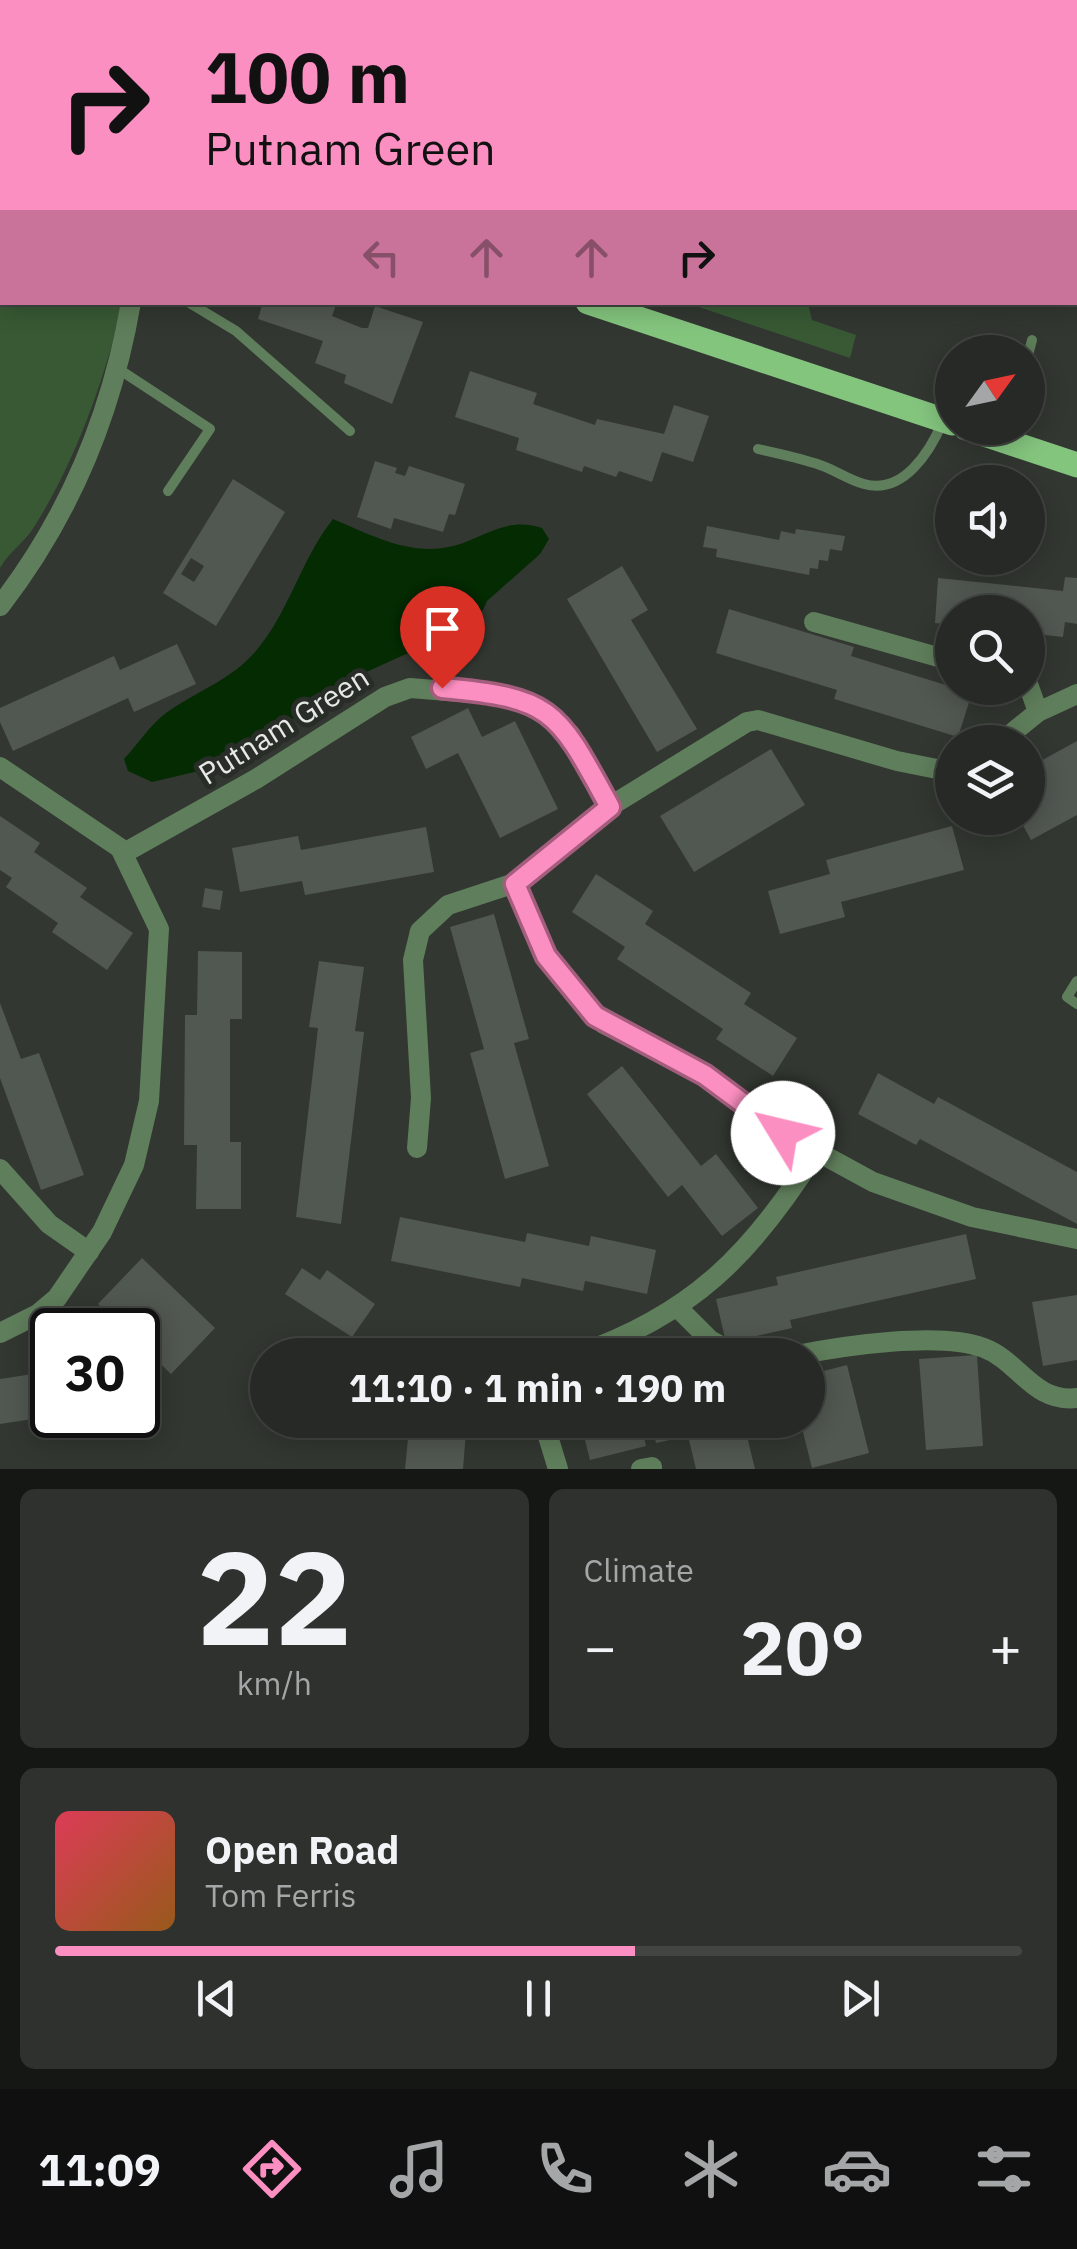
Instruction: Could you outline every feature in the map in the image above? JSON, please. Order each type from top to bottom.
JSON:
[{"type":"main road","points":[[597,305],[935,418]]},
{"type":"main road","points":[[1031,445],[1077,465]]},
{"type":"street","points":[[3,594],[56,519],[89,454],[120,370],[131,305]]},
{"type":"street","points":[[814,622],[935,655]]},
{"type":"street","name":"Putnam Green","points":[[124,854],[256,779],[385,697],[410,688],[510,696],[543,709],[571,735],[610,807]]},
{"type":"street","points":[[1022,725],[1038,712],[1077,694]]},
{"type":"street","points":[[1036,705],[1038,712]]},
{"type":"street","points":[[417,1148],[421,1098],[416,942],[440,909],[515,884],[610,807],[747,722],[758,720],[935,769]]},
{"type":"street","points":[[0,767],[124,854],[159,929],[149,1101],[134,1165],[115,1210],[46,1308],[0,1333]]},
{"type":"street","points":[[515,884],[546,956],[595,1016],[705,1075],[816,1152],[896,1192],[954,1211],[1077,1239]]},
{"type":"street","points":[[613,1338],[678,1308],[742,1254],[816,1152]]},
{"type":"street","points":[[0,1168],[49,1224],[89,1252]]},
{"type":"street","points":[[678,1308],[708,1338]]},
{"type":"street","points":[[825,1350],[860,1343],[978,1346],[1038,1390],[1061,1398],[1077,1398]]},
{"type":"street","points":[[547,1438],[552,1462],[558,1469]]},
{"type":"lane","points":[[203,305],[350,431]]},
{"type":"lane","points":[[120,370],[210,428],[168,491]]},
{"type":"lane","points":[[758,449],[817,464],[863,484],[886,486],[900,480],[935,444]]},
{"type":"lane","points":[[1077,981],[1067,997],[1077,1004]]},
{"type":"shaded area","points":[[0,305],[122,305],[98,390],[76,447],[34,527],[0,568]]},
{"type":"shaded area","points":[[693,305],[808,305],[812,320],[856,335],[850,358]]},
{"type":"shaded area","points":[[333,519],[392,543],[422,549],[453,546],[518,524],[542,528],[549,539],[540,554],[487,601],[470,638],[456,647],[406,654],[362,674],[220,766],[152,782],[128,771],[124,759],[160,718],[235,670],[255,652]]},
{"type":"building","points":[[262,305],[336,305],[332,316],[362,328],[368,328],[375,306],[423,322],[392,404],[344,383],[346,375],[315,363],[323,341],[258,319]]},
{"type":"building","points":[[470,371],[537,393],[533,404],[595,425],[597,419],[664,434],[674,405],[709,416],[693,462],[662,452],[652,482],[619,471],[616,477],[584,466],[582,472],[516,450],[519,438],[455,417]]},
{"type":"building","points":[[375,461],[397,468],[395,473],[405,476],[409,466],[465,484],[455,515],[449,514],[443,532],[394,518],[391,529],[357,517]]},
{"type":"building","points":[[233,479],[285,512],[216,626],[163,593]],"holes":[[[191,558],[204,566],[194,582],[181,574]]]},
{"type":"building","points":[[707,526],[779,540],[781,531],[795,534],[796,529],[845,536],[842,551],[830,549],[828,561],[819,560],[818,569],[810,568],[809,575],[716,557],[717,549],[703,547]]},
{"type":"building","points":[[622,566],[648,610],[631,620],[697,729],[657,752],[567,599]]},
{"type":"building","points":[[1065,577],[1077,578],[1077,624],[1065,622],[1063,637],[1045,635],[1045,595],[937,595],[938,578],[1063,591]]},
{"type":"building","points":[[729,609],[854,647],[851,656],[935,682],[935,705],[968,705],[962,725],[935,725],[935,730],[834,699],[837,690],[716,653]]},
{"type":"building","points":[[177,644],[196,684],[134,712],[128,698],[13,751],[0,722],[0,708],[114,656],[120,670]]},
{"type":"building","points":[[468,708],[482,737],[515,721],[558,809],[500,838],[458,753],[426,769],[411,737]]},
{"type":"building","points":[[1077,741],[1077,815],[1045,832],[1045,759]]},
{"type":"building","points":[[771,749],[805,805],[694,872],[660,816]]},
{"type":"building","points":[[0,816],[40,843],[34,852],[87,888],[80,897],[133,933],[107,970],[52,932],[58,923],[6,887],[12,878],[0,870]]},
{"type":"building","points":[[426,827],[434,872],[305,895],[302,881],[240,892],[232,848],[298,836],[301,850]]},
{"type":"building","points":[[935,831],[935,835],[954,835],[964,870],[841,902],[845,917],[780,934],[768,891],[830,874],[826,860]]},
{"type":"building","points":[[596,874],[653,911],[645,924],[751,993],[744,1004],[797,1038],[773,1076],[716,1039],[723,1029],[617,959],[625,947],[572,912]]},
{"type":"building","points":[[205,888],[223,891],[220,910],[202,907]]},
{"type":"building","points":[[494,914],[529,1039],[514,1043],[549,1166],[505,1179],[470,1053],[484,1049],[450,927]]},
{"type":"building","points":[[198,951],[242,952],[242,1019],[230,1019],[230,1142],[241,1142],[241,1209],[196,1209],[197,1145],[184,1145],[185,1015],[197,1015]]},
{"type":"building","points":[[319,961],[364,967],[355,1031],[364,1032],[341,1224],[296,1217],[318,1028],[309,1027]]},
{"type":"building","points":[[0,1003],[21,1059],[39,1053],[84,1175],[41,1190],[0,1078]]},
{"type":"building","points":[[622,1066],[701,1166],[716,1154],[758,1208],[722,1236],[682,1185],[668,1197],[587,1094]]},
{"type":"building","points":[[878,1073],[934,1104],[938,1097],[1077,1172],[1077,1224],[920,1139],[916,1145],[858,1114]]},
{"type":"building","points":[[400,1217],[525,1242],[527,1233],[589,1246],[591,1236],[656,1250],[647,1294],[585,1281],[583,1291],[522,1278],[520,1287],[391,1261]]},
{"type":"building","points":[[966,1234],[976,1279],[790,1320],[792,1328],[748,1338],[725,1338],[716,1299],[778,1285],[776,1277]]},
{"type":"building","points":[[142,1258],[215,1328],[171,1374],[160,1363],[160,1308],[102,1308],[98,1304]]},
{"type":"building","points":[[302,1268],[320,1280],[327,1270],[375,1304],[352,1337],[285,1294]]},
{"type":"building","points":[[1077,1295],[1077,1360],[1043,1366],[1032,1302]]},
{"type":"building","points":[[977,1355],[983,1446],[926,1450],[919,1359]]},
{"type":"building","points":[[847,1365],[869,1453],[812,1468],[804,1438],[825,1438],[825,1371]]},
{"type":"building","points":[[30,1374],[30,1419],[0,1424],[0,1379]]},
{"type":"building","points":[[408,1438],[465,1438],[463,1469],[405,1469]]},
{"type":"building","points":[[584,1438],[644,1438],[646,1446],[590,1460]]},
{"type":"building","points":[[688,1438],[747,1438],[755,1469],[696,1469]]},
{"type":"route","points":[[442,688],[510,696],[554,716],[571,735],[610,807],[575,831],[515,884],[535,934],[558,973],[604,1024],[705,1075],[783,1133]]}]
